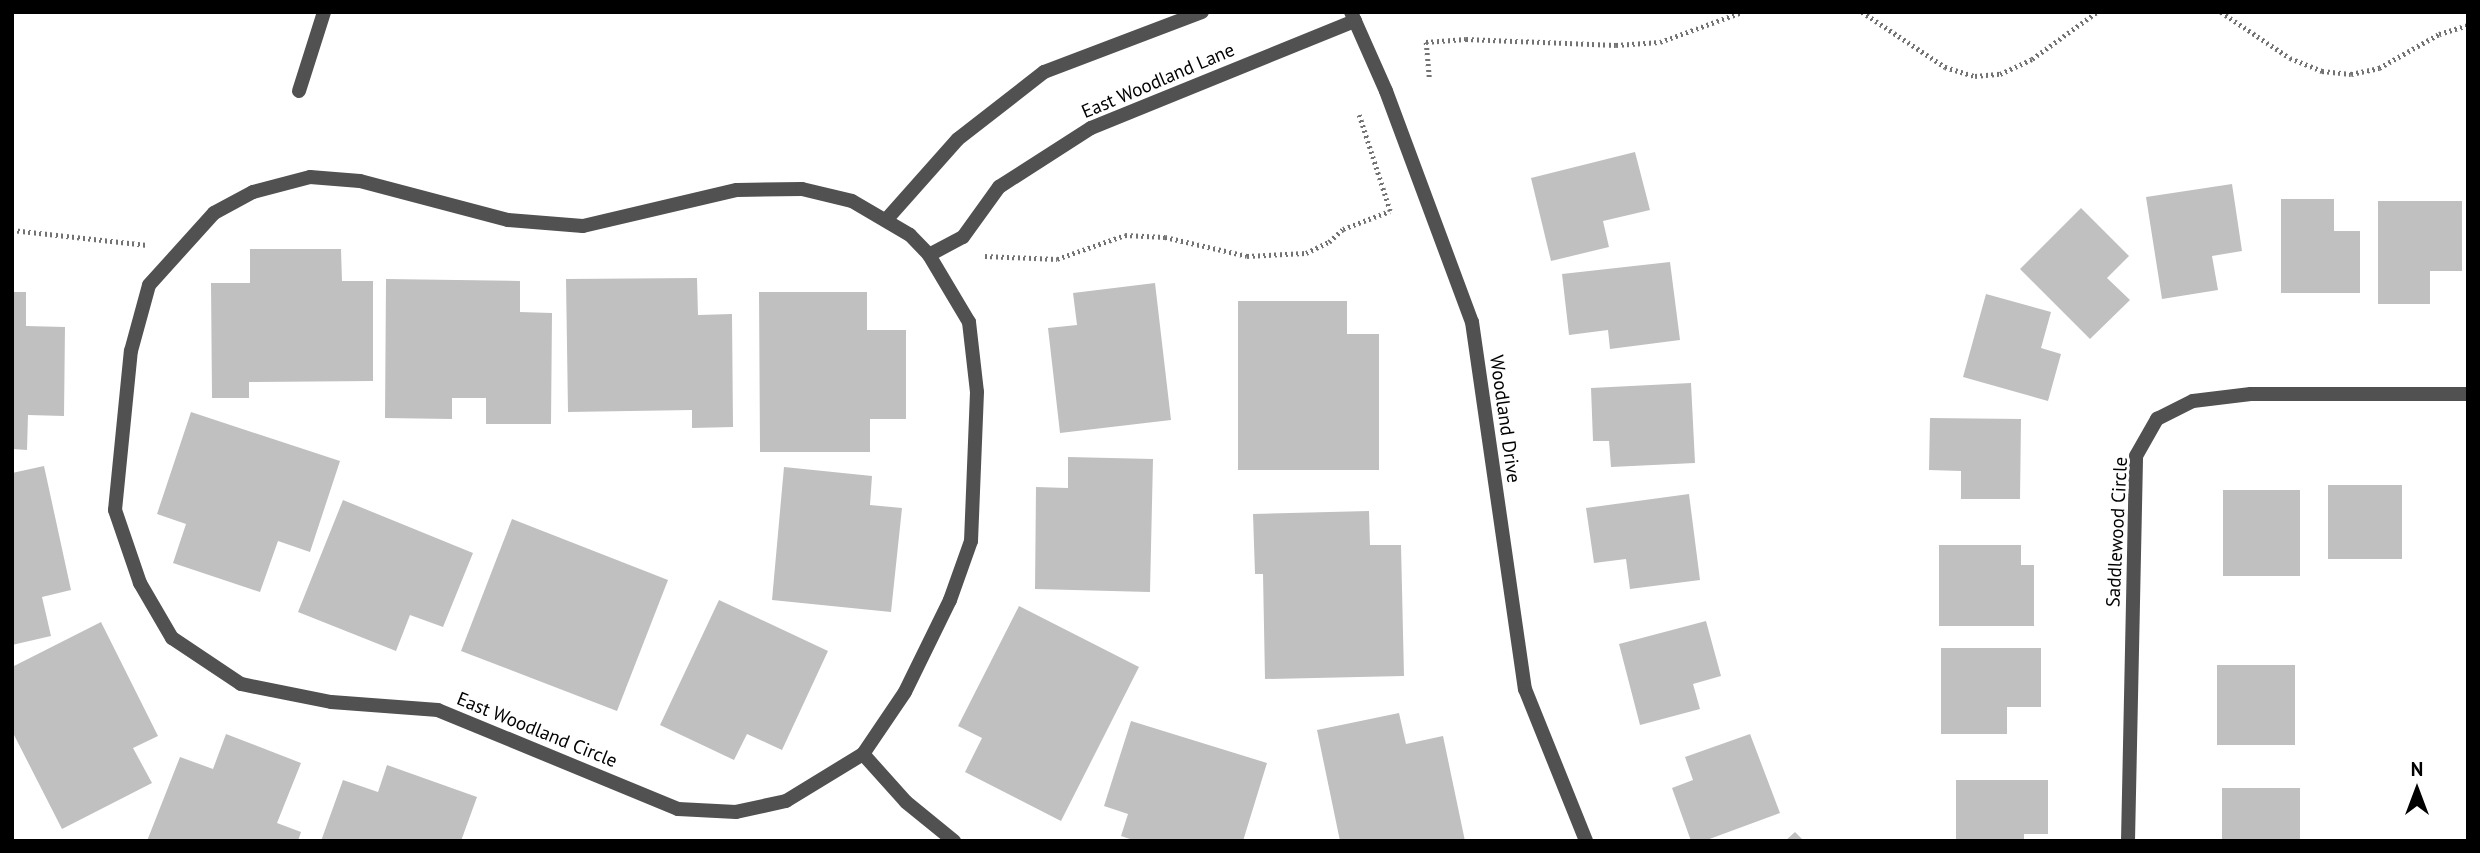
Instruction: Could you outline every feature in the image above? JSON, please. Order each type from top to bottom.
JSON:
[{"type":"street","points":[[299,91],[324,12]]},
{"type":"street","points":[[886,220],[958,139],[1044,72],[1202,12]]},
{"type":"street","name":"East Woodland Lane","points":[[929,255],[963,237],[999,187],[1091,128],[1353,17]]},
{"type":"street","name":"Woodland Drive","points":[[1353,17],[1472,322],[1525,689],[1586,841]]},
{"type":"street","name":"East Woodland Circle","points":[[310,177],[360,181],[508,220],[583,226],[737,190],[802,190],[852,201],[911,235],[929,255],[969,322],[977,392],[971,541],[950,600],[905,692],[863,754],[786,801],[736,812],[678,808],[438,710],[331,702],[241,684],[172,638],[139,583],[115,510],[131,351],[149,285],[169,259],[214,213],[253,192],[310,177]]},
{"type":"street","name":"Saddlewood Circle","points":[[2128,841],[2136,456],[2157,419],[2193,401],[2251,394],[2468,394]]},
{"type":"street","points":[[863,754],[906,802],[954,841]]},
{"type":"path","points":[[1429,76],[1426,42],[1466,39],[1616,45],[1660,42],[1742,12]]},
{"type":"path","points":[[1862,12],[1945,67],[1975,76],[2000,74],[2032,59],[2097,12]]},
{"type":"path","points":[[2221,12],[2290,58],[2322,71],[2351,74],[2379,68],[2439,34],[2468,25]]},
{"type":"path","points":[[963,237],[989,259],[1057,259],[1125,235],[1165,237],[1247,256],[1306,253],[1329,242],[1343,229],[1390,211],[1356,106]]},
{"type":"path","points":[[12,230],[142,244],[169,259]]},
{"type":"building","points":[[1635,152],[1650,210],[1603,221],[1609,247],[1551,261],[1531,178]]},
{"type":"building","points":[[2232,184],[2242,251],[2212,256],[2218,290],[2162,299],[2146,197]]},
{"type":"building","points":[[2281,199],[2334,199],[2334,231],[2360,231],[2360,293],[2281,293]]},
{"type":"building","points":[[2378,201],[2462,201],[2462,271],[2430,271],[2430,304],[2378,304]]},
{"type":"building","points":[[2081,208],[2129,256],[2107,278],[2130,300],[2090,339],[2020,269]]},
{"type":"building","points":[[250,249],[341,249],[342,281],[373,281],[373,381],[249,382],[249,398],[212,398],[211,283],[250,283]]},
{"type":"building","points":[[1670,262],[1680,340],[1610,349],[1608,330],[1569,335],[1562,274]]},
{"type":"building","points":[[697,278],[698,315],[732,314],[733,427],[692,428],[692,410],[568,412],[566,279]]},
{"type":"building","points":[[386,279],[520,281],[520,312],[552,313],[551,424],[486,424],[486,398],[452,398],[452,419],[385,418]]},
{"type":"building","points":[[1155,283],[1171,420],[1060,433],[1048,328],[1077,325],[1073,293]]},
{"type":"building","points":[[12,292],[26,292],[26,326],[65,327],[64,416],[28,415],[27,450],[12,449]]},
{"type":"building","points":[[759,292],[867,292],[867,330],[906,330],[906,419],[870,419],[870,452],[760,452]]},
{"type":"building","points":[[1986,294],[2051,312],[2041,348],[2061,354],[2048,401],[1963,377]]},
{"type":"building","points":[[1238,301],[1347,301],[1347,334],[1379,334],[1379,470],[1238,470]]},
{"type":"building","points":[[1691,383],[1695,463],[1611,467],[1609,441],[1593,441],[1591,388]]},
{"type":"building","points":[[191,412],[340,461],[310,552],[278,541],[260,592],[173,563],[186,524],[157,514]]},
{"type":"building","points":[[1930,418],[2021,419],[2020,499],[1961,499],[1961,471],[1929,470]]},
{"type":"building","points":[[1068,457],[1153,459],[1150,592],[1035,589],[1036,487],[1068,488]]},
{"type":"building","points":[[44,466],[71,590],[42,597],[51,636],[12,645],[12,473]]},
{"type":"building","points":[[784,467],[872,476],[870,505],[902,508],[891,612],[772,600]]},
{"type":"building","points":[[2328,485],[2402,485],[2402,559],[2328,559]]},
{"type":"building","points":[[2223,490],[2300,490],[2300,576],[2223,576]]},
{"type":"building","points":[[1689,494],[1700,580],[1630,589],[1626,559],[1594,563],[1586,508]]},
{"type":"building","points":[[343,500],[473,553],[443,627],[410,615],[396,651],[298,612]]},
{"type":"building","points":[[1369,511],[1370,545],[1401,545],[1404,676],[1265,679],[1263,574],[1255,574],[1253,514]]},
{"type":"building","points":[[512,519],[668,580],[617,711],[461,651]]},
{"type":"building","points":[[1939,545],[2021,545],[2021,565],[2034,565],[2034,626],[1939,626]]},
{"type":"building","points":[[719,600],[828,651],[782,750],[747,734],[734,760],[660,725]]},
{"type":"building","points":[[1019,606],[1139,667],[1061,821],[965,772],[982,738],[958,726]]},
{"type":"building","points":[[1706,621],[1721,676],[1693,684],[1700,709],[1640,725],[1619,644]]},
{"type":"building","points":[[101,622],[158,736],[133,748],[152,783],[62,829],[12,731],[12,667]]},
{"type":"building","points":[[1941,648],[2041,648],[2041,707],[2007,707],[2007,734],[1941,734]]},
{"type":"building","points":[[2217,665],[2295,665],[2295,745],[2217,745]]},
{"type":"building","points":[[1399,713],[1406,744],[1443,736],[1465,841],[1340,841],[1317,730]]},
{"type":"building","points":[[1131,721],[1267,763],[1243,841],[1136,841],[1121,836],[1128,814],[1104,806]]},
{"type":"building","points":[[226,734],[301,763],[277,823],[301,832],[298,841],[147,841],[180,757],[213,769]]},
{"type":"building","points":[[1750,734],[1780,813],[1704,841],[1691,841],[1672,788],[1693,780],[1685,757]]},
{"type":"building","points":[[387,765],[477,797],[461,841],[321,841],[343,780],[378,792]]},
{"type":"building","points":[[1956,780],[2048,780],[2048,834],[2024,834],[2024,841],[1956,841]]},
{"type":"building","points":[[2222,788],[2300,788],[2300,841],[2222,841]]},
{"type":"building","points":[[1795,832],[1804,841],[1785,841]]}]
